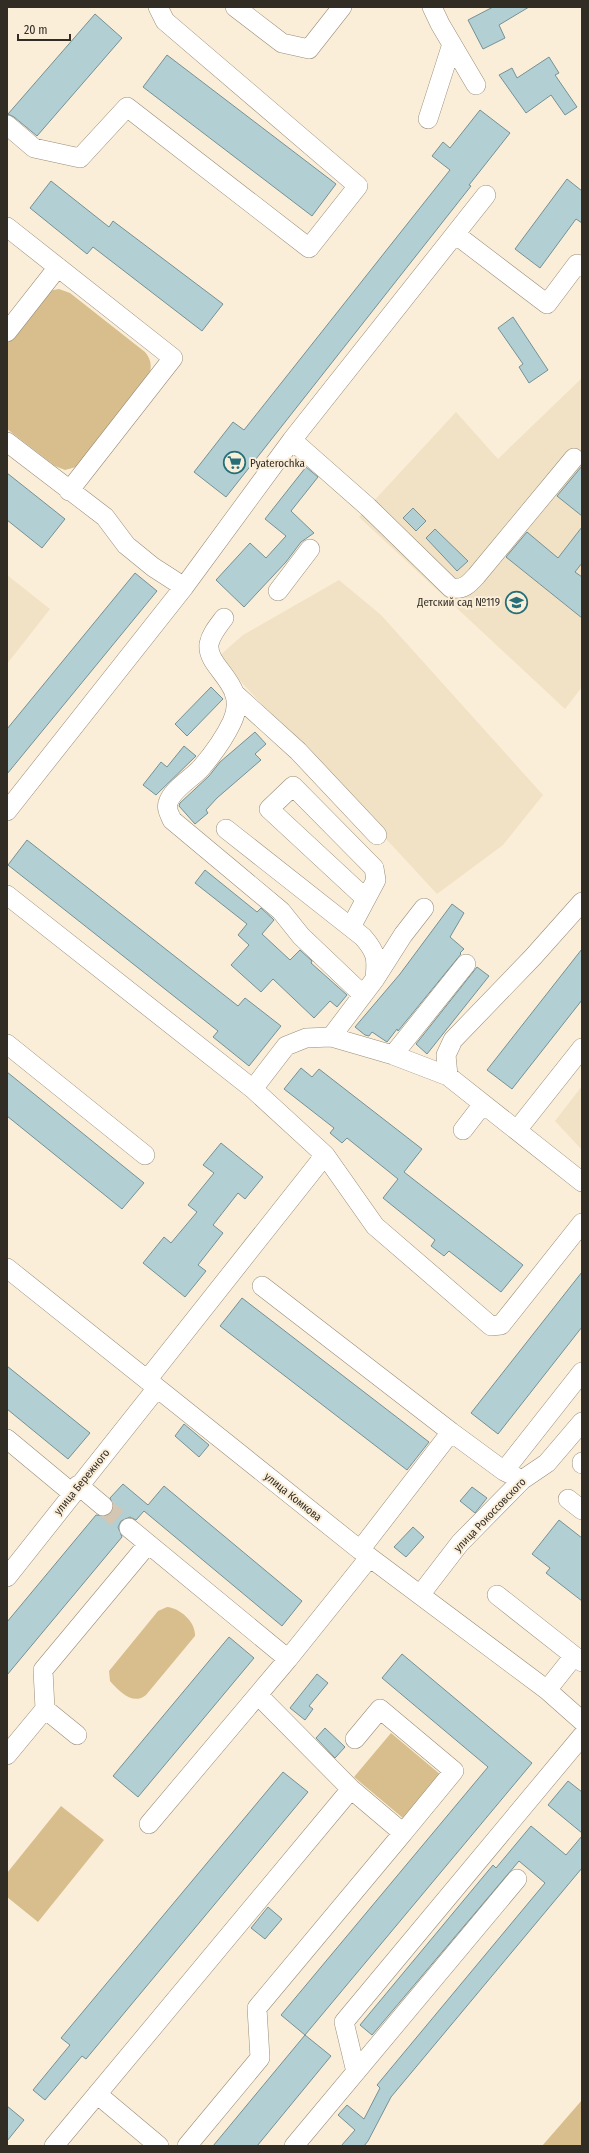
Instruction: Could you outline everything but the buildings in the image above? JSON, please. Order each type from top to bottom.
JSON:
[{"type":"street","points":[[7,125],[34,148],[80,158],[127,107],[309,248],[358,186],[165,21],[158,7]]},
{"type":"street","points":[[235,7],[282,43],[309,49],[342,7]]},
{"type":"street","points":[[432,7],[476,85]]},
{"type":"street","points":[[428,119],[452,44]]},
{"type":"street","points":[[7,811],[184,587],[292,440],[486,195]]},
{"type":"street","points":[[7,227],[173,358],[69,490]]},
{"type":"street","points":[[455,234],[547,304],[577,264],[582,267]]},
{"type":"street","points":[[7,332],[58,267]]},
{"type":"street","points":[[292,440],[368,507],[451,588],[459,589],[467,586],[477,575],[574,458]]},
{"type":"street","points":[[7,442],[105,517],[126,545],[153,567],[184,587]]},
{"type":"street","points":[[278,591],[310,549]]},
{"type":"street","points":[[224,618],[212,636],[209,646],[213,657],[229,680],[234,693],[235,706],[232,720],[220,743],[201,768],[171,797],[167,805],[169,813],[172,820],[281,911],[301,936],[363,995]]},
{"type":"street","points":[[234,693],[298,751],[377,834]]},
{"type":"street","points":[[351,927],[365,898],[376,880],[374,868],[293,786],[269,809],[365,898]]},
{"type":"street","points":[[226,829],[363,937],[374,950],[377,963],[375,979]]},
{"type":"street","points":[[7,895],[253,1089],[325,1154],[375,1226],[492,1326],[501,1325],[582,1223]]},
{"type":"street","points":[[448,1076],[446,1055],[453,1040],[533,957],[582,902]]},
{"type":"street","points":[[331,1037],[375,979],[402,935],[424,908]]},
{"type":"street","points":[[393,1055],[466,964]]},
{"type":"street","points":[[253,1089],[286,1046],[306,1038],[331,1037],[393,1055],[448,1076],[582,1182]]},
{"type":"street","points":[[7,1044],[145,1155]]},
{"type":"street","points":[[517,1130],[582,1048]]},
{"type":"street","points":[[463,1130],[483,1104]]},
{"type":"street","name":"улица Бережного","points":[[7,1577],[75,1489],[325,1154]]},
{"type":"street","name":"улица Комкова","points":[[7,1268],[364,1554],[547,1690],[582,1721]]},
{"type":"street","points":[[262,1286],[451,1432],[504,1471],[522,1480]]},
{"type":"street","points":[[504,1471],[582,1372]]},
{"type":"street","name":"улица Рокоссовского","points":[[420,1595],[460,1543],[522,1480],[547,1463],[582,1422]]},
{"type":"street","points":[[149,1824],[288,1659],[451,1432]]},
{"type":"street","points":[[8,1443],[75,1489],[103,1506]]},
{"type":"street","points":[[129,1528],[288,1659]]},
{"type":"street","points":[[7,1754],[45,1709],[43,1670],[148,1544]]},
{"type":"street","points":[[497,1595],[578,1659],[547,1690]]},
{"type":"street","points":[[258,1695],[351,1789],[403,1833]]},
{"type":"street","points":[[45,1709],[77,1735]]},
{"type":"street","points":[[187,2146],[260,2058],[257,2008],[454,1771],[380,1709],[355,1739]]},
{"type":"street","points":[[356,2072],[344,2022],[582,1736]]},
{"type":"street","points":[[54,2146],[351,1789]]},
{"type":"street","points":[[294,2146],[516,1880]]},
{"type":"street","points":[[97,2094],[159,2146]]},
{"type":"shaded area","points":[[59,289],[70,293],[145,352],[151,364],[150,372],[76,467],[65,470],[55,466],[7,429],[7,343],[44,296],[53,290]]},
{"type":"shaded area","name":"Детский сад №119","points":[[581,379],[582,687],[565,709],[359,517],[456,412],[498,459]]},
{"type":"shaded area","points":[[7,575],[50,609],[7,664]]},
{"type":"shaded area","points":[[339,580],[381,615],[543,795],[503,845],[437,894],[218,657],[243,635]]},
{"type":"shaded area","points":[[582,1086],[582,1150],[555,1121]]},
{"type":"shaded area","points":[[167,1607],[182,1613],[190,1621],[195,1631],[195,1636],[146,1695],[136,1699],[126,1696],[110,1681],[109,1671],[158,1611]]},
{"type":"shaded area","points":[[391,1733],[441,1775],[404,1819],[354,1777]]},
{"type":"shaded area","points":[[61,1806],[104,1840],[38,1922],[7,1897],[7,1873]]},
{"type":"shaded area","points":[[582,2100],[582,2146],[542,2146]]},
{"type":"tunnel","points":[[103,1506],[129,1528]]},
{"type":"place","name":"Pyaterochka","points":[[234,463]]},
{"type":"place","name":"Детский сад №119","points":[[516,602]]}]
